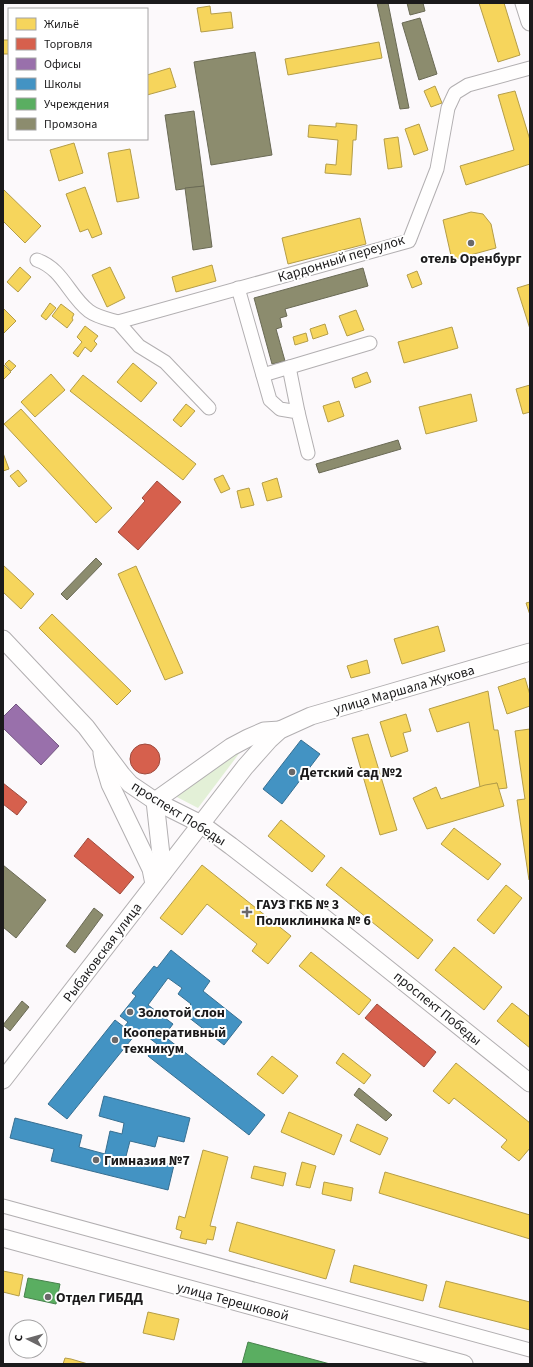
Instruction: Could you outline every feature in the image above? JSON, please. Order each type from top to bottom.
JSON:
[{"type":"main road","points":[[524,3],[530,22]]},
{"type":"main road","name":"проспект Победы","points":[[3,639],[86,727],[130,784],[155,801],[201,824],[231,846],[318,913],[530,1083]]},
{"type":"main road","name":"улица Маршала Жукова","points":[[155,801],[242,741],[264,732],[280,730],[311,716],[530,652]]},
{"type":"main road","name":"улица Маршала Жукова","points":[[201,824],[245,767],[280,730]]},
{"type":"main road","points":[[102,747],[104,764],[110,784],[151,869],[158,879]]},
{"type":"main road","points":[[155,801],[158,879]]},
{"type":"main road","name":"Рыбаковская улица","points":[[3,1080],[201,824]]},
{"type":"main road","name":"улица Терешковой","points":[[3,1238],[464,1364]]},
{"type":"street","name":"Кардонный переулок","points":[[118,322],[409,241],[437,169],[448,108],[455,93],[468,86],[530,68]]},
{"type":"street","points":[[37,260],[47,263],[56,271],[89,311],[103,318],[118,322],[139,346],[165,362],[209,408]]},
{"type":"street","points":[[238,288],[270,400],[280,409],[298,412]]},
{"type":"street","points":[[263,375],[370,343]]},
{"type":"street","points":[[289,367],[308,454]]},
{"type":"street","points":[[3,1206],[530,1350]]},
{"type":"green space","points":[[244,747],[198,808],[173,795]]},
{"type":"building: Жильё","points":[[479,3],[504,3],[520,55],[498,62]]},
{"type":"building: Жильё","points":[[210,6],[211,14],[231,12],[233,28],[201,32],[197,8]]},
{"type":"building: Жильё","points":[[3,40],[8,40],[8,54],[3,54]]},
{"type":"building: Жильё","points":[[379,42],[382,58],[288,75],[285,59]]},
{"type":"building: Жильё","points":[[170,68],[176,87],[148,95],[148,75]]},
{"type":"building: Жильё","points":[[435,86],[442,103],[431,107],[424,91]]},
{"type":"building: Жильё","points":[[515,91],[530,140],[530,164],[466,185],[460,166],[514,150],[498,95]]},
{"type":"building: Жильё","points":[[336,123],[357,125],[356,140],[353,140],[351,175],[325,173],[326,164],[336,165],[338,140],[308,137],[309,125],[336,127]]},
{"type":"building: Жильё","points":[[419,124],[428,150],[414,155],[405,129]]},
{"type":"building: Жильё","points":[[398,137],[402,167],[388,169],[384,139]]},
{"type":"building: Жильё","points":[[74,143],[83,173],[59,181],[50,150]]},
{"type":"building: Жильё","points":[[130,149],[139,198],[117,202],[108,153]]},
{"type":"building: Жильё","points":[[85,187],[102,234],[92,238],[88,229],[80,232],[66,194]]},
{"type":"building: Жильё","points":[[3,189],[41,226],[25,243],[3,221]]},
{"type":"building: Жильё","points":[[471,212],[483,214],[491,224],[496,248],[452,260],[443,220]]},
{"type":"building: Жильё","points":[[360,218],[366,244],[288,264],[282,238]]},
{"type":"building: Жильё","points":[[212,265],[216,281],[176,292],[172,277]]},
{"type":"building: Жильё","points":[[20,267],[31,277],[18,292],[7,282]]},
{"type":"building: Жильё","points":[[110,267],[125,298],[107,307],[92,275]]},
{"type":"building: Жильё","points":[[417,271],[422,284],[412,288],[407,275]]},
{"type":"building: Жильё","points":[[530,284],[530,329],[517,288]]},
{"type":"building: Жильё","points":[[50,303],[56,308],[46,320],[41,316]]},
{"type":"building: Жильё","points":[[61,304],[74,314],[72,318],[73,320],[67,328],[52,316]]},
{"type":"building: Жильё","points":[[3,308],[16,321],[3,334]]},
{"type":"building: Жильё","points":[[356,310],[364,330],[347,336],[339,316]]},
{"type":"building: Жильё","points":[[325,324],[328,334],[313,339],[310,329]]},
{"type":"building: Жильё","points":[[85,326],[98,336],[94,341],[97,344],[91,352],[85,347],[78,357],[73,353],[82,342],[77,337]]},
{"type":"building: Жильё","points":[[452,327],[458,348],[404,363],[398,342]]},
{"type":"building: Жильё","points":[[306,333],[308,341],[295,345],[293,337]]},
{"type":"building: Жильё","points":[[9,360],[16,366],[11,371],[5,364]]},
{"type":"building: Жильё","points":[[133,363],[157,383],[141,402],[117,382]]},
{"type":"building: Жильё","points":[[4,365],[11,372],[3,380],[3,366]]},
{"type":"building: Жильё","points":[[367,372],[371,382],[355,388],[352,378]]},
{"type":"building: Жильё","points":[[51,374],[65,390],[35,417],[21,402]]},
{"type":"building: Жильё","points":[[83,375],[196,464],[183,480],[70,391]]},
{"type":"building: Жильё","points":[[530,385],[530,412],[523,414],[516,389]]},
{"type":"building: Жильё","points":[[471,394],[477,421],[426,434],[419,407]]},
{"type":"building: Жильё","points":[[339,401],[344,416],[328,422],[323,406]]},
{"type":"building: Жильё","points":[[186,404],[195,411],[181,427],[173,420]]},
{"type":"building: Жильё","points":[[21,409],[112,508],[96,523],[4,424]]},
{"type":"building: Жильё","points":[[3,453],[9,469],[3,471]]},
{"type":"building: Жильё","points":[[18,470],[27,481],[19,487],[10,476]]},
{"type":"building: Жильё","points":[[223,475],[230,489],[221,493],[214,479]]},
{"type":"building: Жильё","points":[[277,478],[282,497],[267,501],[262,483]]},
{"type":"building: Жильё","points":[[249,488],[254,505],[241,508],[237,491]]},
{"type":"building: Жильё","points":[[3,565],[34,594],[21,609],[3,592]]},
{"type":"building: Жильё","points":[[136,566],[183,673],[165,680],[118,574]]},
{"type":"building: Жильё","points":[[530,602],[530,615],[526,603]]},
{"type":"building: Жильё","points":[[52,614],[131,691],[117,705],[39,628]]},
{"type":"building: Жильё","points":[[438,626],[445,651],[402,664],[394,639]]},
{"type":"building: Жильё","points":[[367,660],[370,673],[351,678],[347,666]]},
{"type":"building: Жильё","points":[[525,678],[530,695],[530,706],[507,714],[498,687]]},
{"type":"building: Жильё","points":[[488,691],[494,730],[498,730],[507,788],[498,789],[497,783],[480,787],[469,722],[437,732],[429,709]]},
{"type":"building: Жильё","points":[[406,714],[411,731],[403,733],[408,751],[391,757],[380,722]]},
{"type":"building: Жильё","points":[[530,729],[529,880],[517,800],[525,799],[515,731]]},
{"type":"building: Жильё","points":[[368,734],[397,830],[380,835],[352,738]]},
{"type":"building: Жильё","points":[[497,783],[504,806],[427,829],[413,798],[436,787],[441,799],[485,785]]},
{"type":"building: Жильё","points":[[281,820],[325,856],[312,872],[268,836]]},
{"type":"building: Жильё","points":[[454,828],[501,864],[488,880],[441,844]]},
{"type":"building: Жильё","points":[[202,865],[291,936],[268,964],[252,951],[257,944],[207,904],[182,935],[160,918]]},
{"type":"building: Жильё","points":[[341,867],[433,940],[418,959],[326,885]]},
{"type":"building: Жильё","points":[[506,885],[522,898],[494,934],[477,920]]},
{"type":"building: Жильё","points":[[454,947],[502,987],[484,1010],[435,970]]},
{"type":"building: Жильё","points":[[311,952],[371,1000],[359,1015],[299,966]]},
{"type":"building: Жильё","points":[[512,1003],[530,1017],[530,1048],[497,1021]]},
{"type":"building: Жильё","points":[[343,1053],[371,1075],[364,1084],[336,1063]]},
{"type":"building: Жильё","points":[[272,1056],[298,1076],[283,1094],[257,1074]]},
{"type":"building: Жильё","points":[[456,1063],[530,1123],[530,1148],[519,1161],[501,1147],[507,1140],[454,1098],[449,1104],[433,1091]]},
{"type":"building: Жильё","points":[[289,1112],[342,1135],[334,1155],[281,1132]]},
{"type":"building: Жильё","points":[[357,1124],[388,1138],[380,1155],[350,1141]]},
{"type":"building: Жильё","points":[[203,1150],[228,1157],[210,1226],[216,1227],[213,1240],[207,1239],[206,1244],[180,1238],[182,1231],[176,1229],[179,1216],[185,1218]]},
{"type":"building: Жильё","points":[[302,1162],[316,1166],[310,1188],[296,1185]]},
{"type":"building: Жильё","points":[[254,1166],[286,1173],[283,1186],[251,1178]]},
{"type":"building: Жильё","points":[[385,1172],[530,1215],[530,1239],[379,1193]]},
{"type":"building: Жильё","points":[[324,1182],[353,1188],[351,1201],[322,1194]]},
{"type":"building: Жильё","points":[[237,1222],[335,1250],[326,1279],[229,1251]]},
{"type":"building: Жильё","points":[[354,1265],[427,1285],[423,1301],[350,1282]]},
{"type":"building: Жильё","points":[[3,1271],[23,1275],[19,1296],[3,1292]]},
{"type":"building: Жильё","points":[[446,1281],[530,1302],[530,1330],[439,1307]]},
{"type":"building: Жильё","points":[[148,1312],[179,1319],[174,1340],[143,1333]]},
{"type":"building: Жильё","points":[[65,1358],[71,1359],[88,1364],[63,1364]]},
{"type":"building: Торговля","points":[[157,481],[181,502],[138,550],[118,532],[145,501],[142,498]]},
{"type":"building: Торговля","points":[[145,744],[156,748],[160,759],[156,770],[145,774],[134,770],[130,759],[134,748]]},
{"type":"building: Торговля","points":[[3,783],[27,802],[17,815],[3,804]]},
{"type":"building: Торговля","points":[[88,838],[134,877],[120,894],[74,856]]},
{"type":"building: Торговля","points":[[377,1004],[436,1052],[424,1067],[365,1018]]},
{"type":"building: Офисы","points":[[16,704],[59,746],[41,765],[3,728],[3,717]]},
{"type":"building: Школы","name":"Детский сад №2","points":[[301,740],[320,754],[282,804],[263,789]]},
{"type":"building: Школы","name":"Кооперативный техникум","points":[[171,950],[210,981],[203,991],[242,1022],[224,1045],[183,1013],[191,1004],[178,994],[182,988],[168,978],[148,1005],[173,1024],[164,1036],[265,1115],[249,1135],[148,1056],[157,1044],[139,1030],[67,1119],[48,1104],[115,1020],[124,1027],[128,1022],[120,1016],[136,996],[132,993],[154,966],[157,968]]},
{"type":"building: Школы","points":[[104,1096],[190,1118],[184,1142],[158,1136],[155,1147],[130,1141],[125,1160],[150,1166],[152,1160],[174,1165],[168,1190],[51,1161],[54,1149],[10,1138],[15,1118],[82,1135],[79,1147],[105,1154],[110,1131],[122,1134],[124,1123],[99,1116]]},
{"type":"building: Учреждения","points":[[28,1278],[60,1284],[56,1304],[24,1297]]},
{"type":"building: Учреждения","points":[[248,1342],[330,1364],[242,1364]]},
{"type":"building: Промзона","points":[[377,3],[388,3],[409,108],[400,109]]},
{"type":"building: Промзона","points":[[407,3],[423,3],[425,11],[410,15]]},
{"type":"building: Промзона","points":[[420,18],[437,74],[419,80],[402,23]]},
{"type":"building: Промзона","points":[[255,52],[272,155],[211,165],[194,62]]},
{"type":"building: Промзона","points":[[194,111],[204,186],[176,190],[165,115]]},
{"type":"building: Промзона","points":[[204,186],[212,247],[193,250],[185,188]]},
{"type":"building: Промзона","points":[[363,268],[368,286],[285,309],[287,316],[280,318],[282,327],[276,329],[285,361],[272,364],[254,298]]},
{"type":"building: Промзона","points":[[398,440],[401,449],[319,473],[316,464]]},
{"type":"building: Промзона","points":[[96,558],[102,564],[67,600],[61,594]]},
{"type":"building: Промзона","points":[[3,865],[46,900],[16,938],[3,927]]},
{"type":"building: Промзона","points":[[94,908],[103,915],[75,953],[66,946]]},
{"type":"building: Промзона","points":[[22,1001],[29,1007],[10,1031],[3,1025]]},
{"type":"building: Промзона","points":[[359,1088],[392,1115],[386,1121],[354,1095]]},
{"type":"place","name":"отель Оренбург","points":[[471,243]]},
{"type":"place","name":"Детский сад №2","points":[[292,772]]},
{"type":"place","name":"ГАУЗ ГКБ № 3 Поликлиника № 6","points":[[247,912]]},
{"type":"place","name":"Золотой слон","points":[[130,1012]]},
{"type":"place","name":"Кооперативный техникум","points":[[115,1040]]},
{"type":"place","name":"Гимназия №7","points":[[96,1160]]},
{"type":"place","name":"Отдел ГИБДД","points":[[48,1297]]}]
